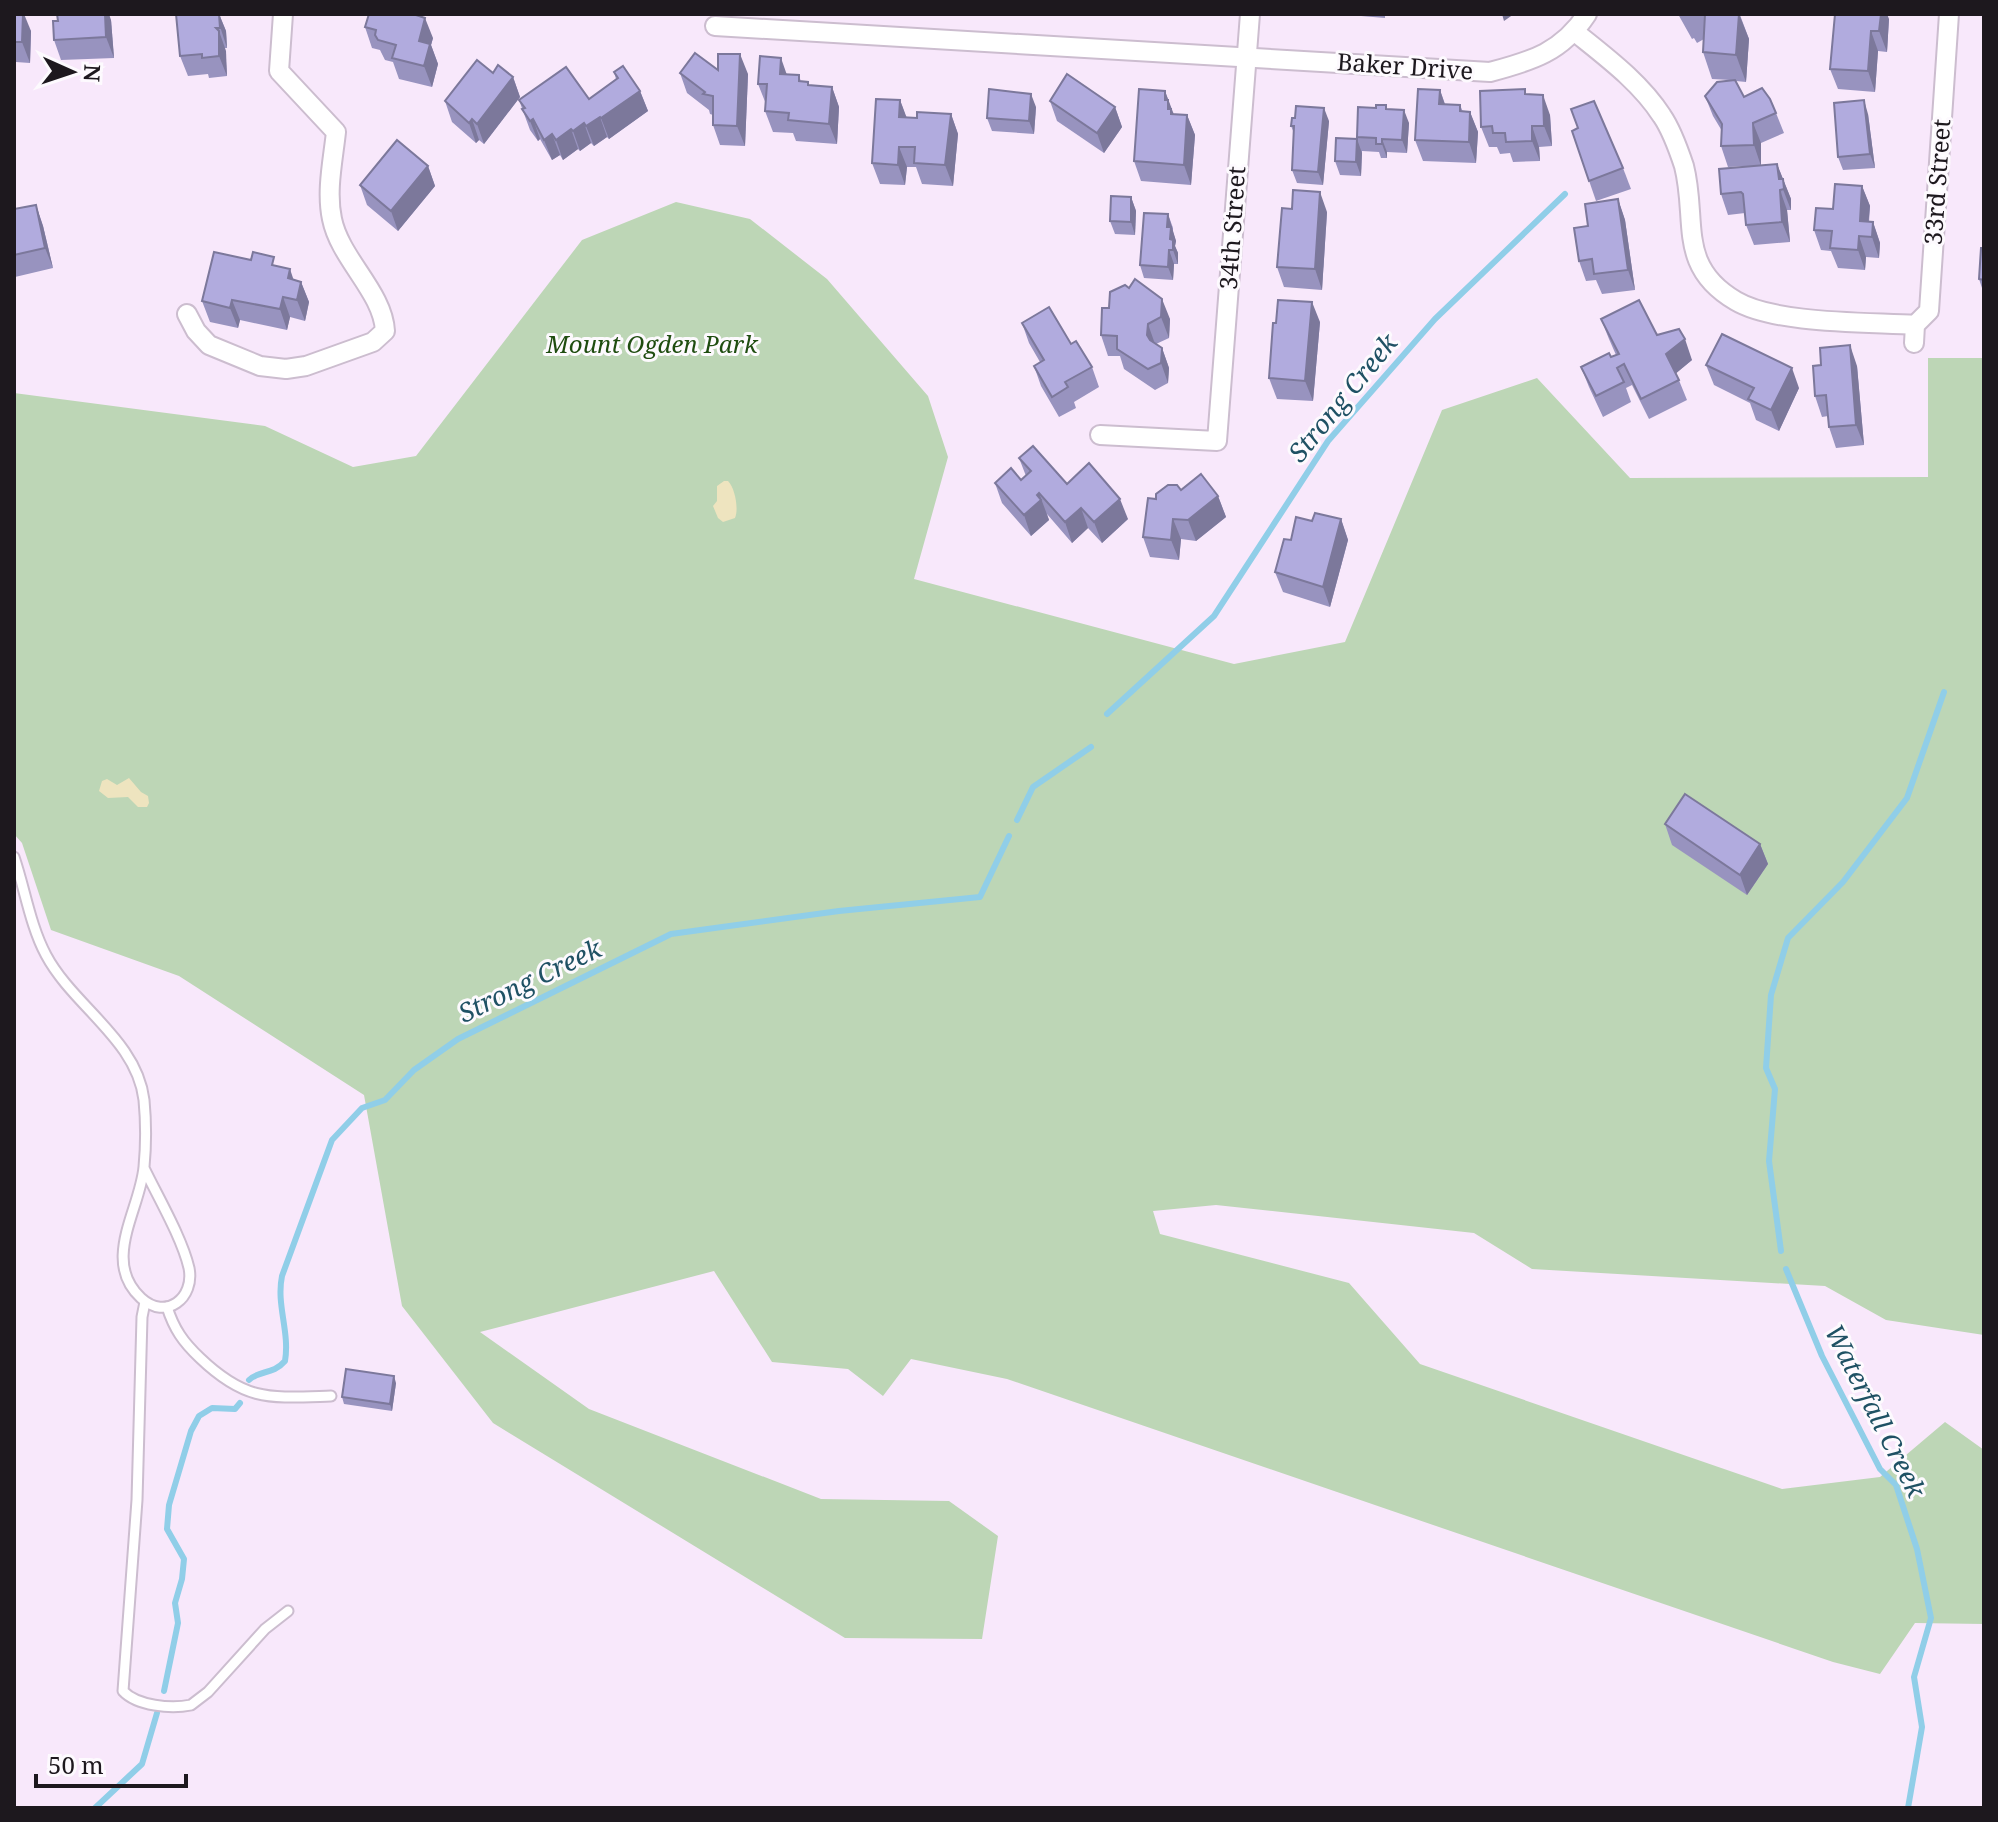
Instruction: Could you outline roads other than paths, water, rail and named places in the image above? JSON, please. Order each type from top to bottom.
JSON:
[{"type":"street","points":[[187,314],[196,331],[209,345],[260,366],[286,369],[306,366],[373,342],[385,331],[384,316],[347,256],[332,220],[330,184],[336,132],[279,71],[283,14]]},
{"type":"street","name":"34th Street","points":[[1100,435],[1217,441],[1250,14]]},
{"type":"street","points":[[1575,32],[1587,14]]},
{"type":"street","name":"33rd Street","points":[[1575,32],[1625,73],[1663,117],[1684,167],[1692,244],[1706,277],[1736,301],[1773,315],[1915,334],[1929,311],[1949,14]]},
{"type":"street","name":"Baker Drive","points":[[715,26],[1490,72],[1538,59],[1575,32]]},
{"type":"lane","points":[[14,857],[45,954],[58,976],[123,1048],[139,1081],[144,1097],[144,1168],[122,1262],[132,1289],[145,1302],[167,1307],[183,1299],[189,1288],[189,1269],[144,1168]]},
{"type":"lane","points":[[145,1302],[137,1500],[123,1691],[142,1702],[191,1705],[208,1692],[265,1629],[288,1611]]},
{"type":"lane","points":[[167,1307],[179,1337],[216,1374],[234,1386],[264,1396],[331,1396]]},
{"type":"waterway","name":"Strong Creek","points":[[1107,714],[1214,616],[1328,441],[1435,319],[1565,194]]},
{"type":"waterway","points":[[1781,1251],[1769,1161],[1775,1089],[1766,1068],[1771,995],[1788,938],[1843,882],[1907,798],[1944,692]]},
{"type":"waterway","name":"Strong Creek","points":[[1017,820],[1033,787],[1091,747]]},
{"type":"waterway","name":"Strong Creek","points":[[249,1380],[285,1361],[282,1276],[332,1140],[362,1108],[385,1100],[414,1070],[458,1039],[671,934],[839,911],[980,897],[1009,836]]},
{"type":"waterway","name":"Waterfall Creek","points":[[1786,1269],[1822,1356],[1880,1469],[1896,1485],[1917,1549],[1931,1618],[1914,1677],[1922,1727],[1908,1808]]},
{"type":"waterway","name":"Strong Creek","points":[[164,1691],[178,1623],[175,1603],[184,1559],[167,1529],[169,1505],[191,1431],[199,1416],[212,1408],[235,1409],[240,1403]]},
{"type":"waterway","name":"Strong Creek","points":[[95,1808],[142,1764],[157,1713]]},
{"type":"park label","name":"Mount Ogden Park","points":[[652,345]]}]
